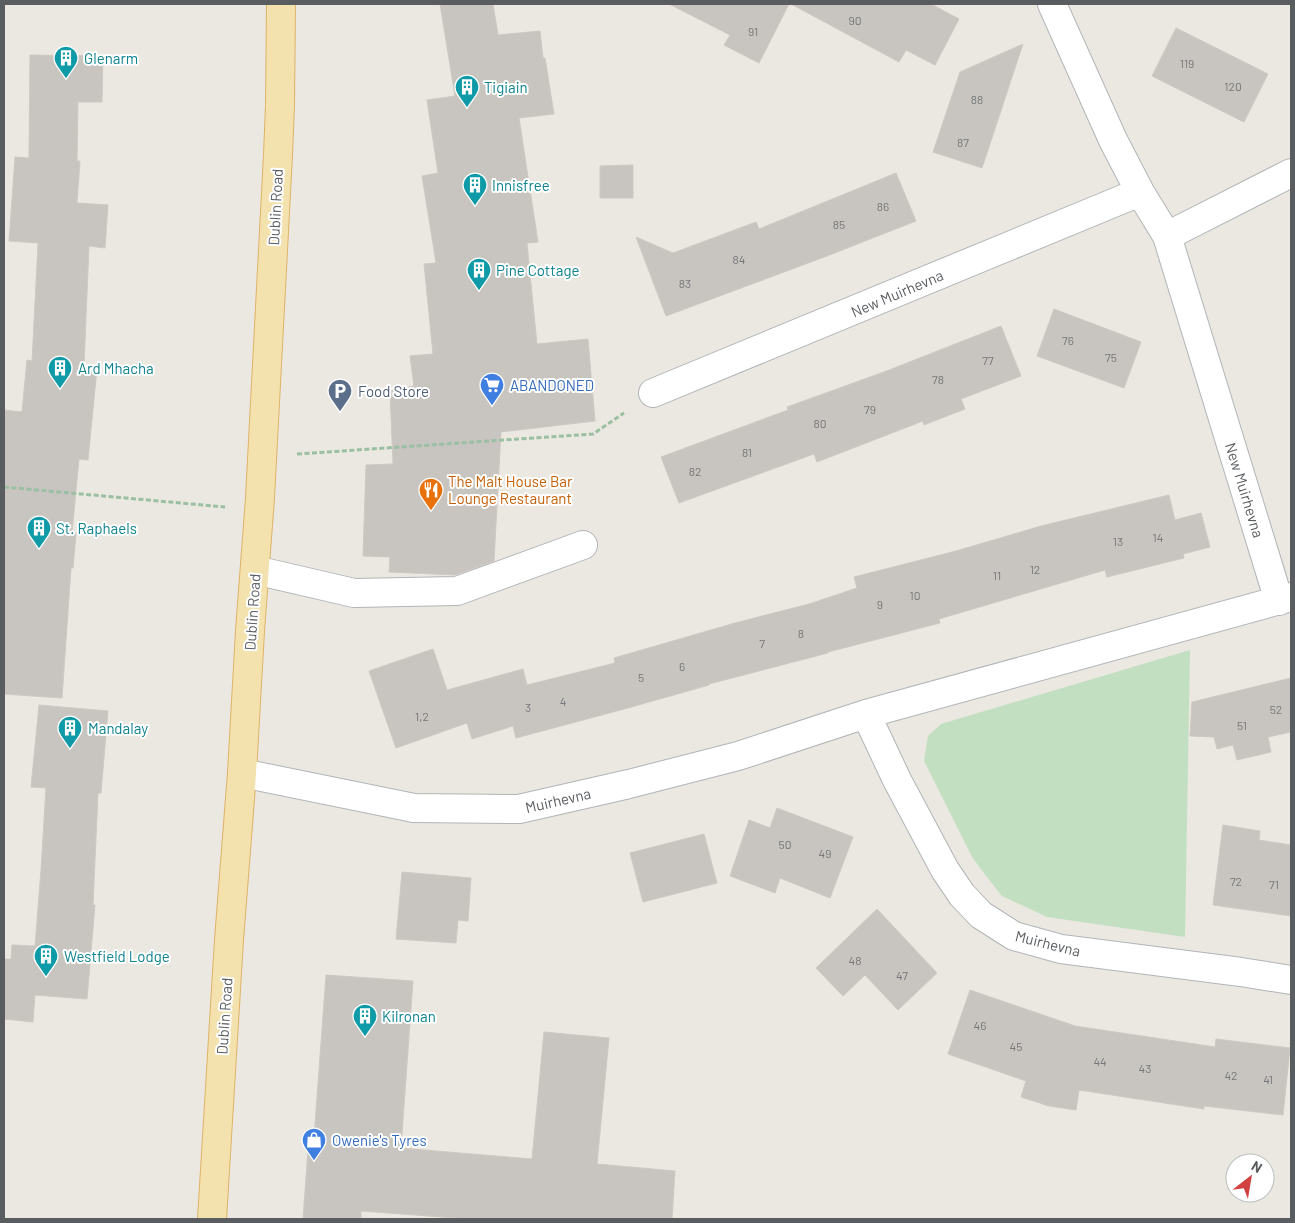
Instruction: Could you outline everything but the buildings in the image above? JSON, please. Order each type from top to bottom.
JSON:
[{"type":"main road","name":"Dublin Road","points":[[212,1219],[262,456],[280,105],[280,4]]},
{"type":"street","name":"New Muirhevna","points":[[1052,4],[1113,140],[1140,192],[1167,236],[1285,599]]},
{"type":"street","points":[[1167,236],[1291,173]]},
{"type":"street","name":"New Muirhevna","points":[[654,393],[1140,192]]},
{"type":"street","points":[[255,570],[354,593],[457,591],[582,545]]},
{"type":"street","name":"Muirhevna","points":[[242,773],[414,808],[519,809],[629,784],[738,756],[866,714],[1285,599]]},
{"type":"street","name":"Muirhevna","points":[[866,714],[945,870],[962,895],[981,915],[1014,936],[1061,950],[1291,980]]},
{"type":"path","points":[[262,456],[593,434],[654,393]]},
{"type":"path","points":[[4,487],[211,505],[258,512]]},
{"type":"green space","points":[[1190,650],[1185,937],[1047,917],[1002,896],[972,857],[924,761],[928,736],[941,724]]},
{"type":"place","name":"Glenarm","points":[[66,79]]},
{"type":"place","name":"Tigiain","points":[[467,108]]},
{"type":"place","name":"Innisfree","points":[[475,206]]},
{"type":"place","name":"Pine Cottage","points":[[479,291]]},
{"type":"place","name":"Ard Mhacha","points":[[60,389]]},
{"type":"place","name":"ABANDONED","points":[[492,406]]},
{"type":"place","name":"Food Store","points":[[340,412]]},
{"type":"place","name":"The Malt House Bar Lounge Restaurant","points":[[431,511]]},
{"type":"place","name":"St. Raphaels","points":[[39,549]]},
{"type":"place","name":"Mandalay","points":[[70,749]]},
{"type":"place","name":"Westfield Lodge","points":[[46,977]]},
{"type":"place","name":"Kilronan","points":[[365,1037]]},
{"type":"place","name":"Owenie's Tyres","points":[[314,1161]]}]
